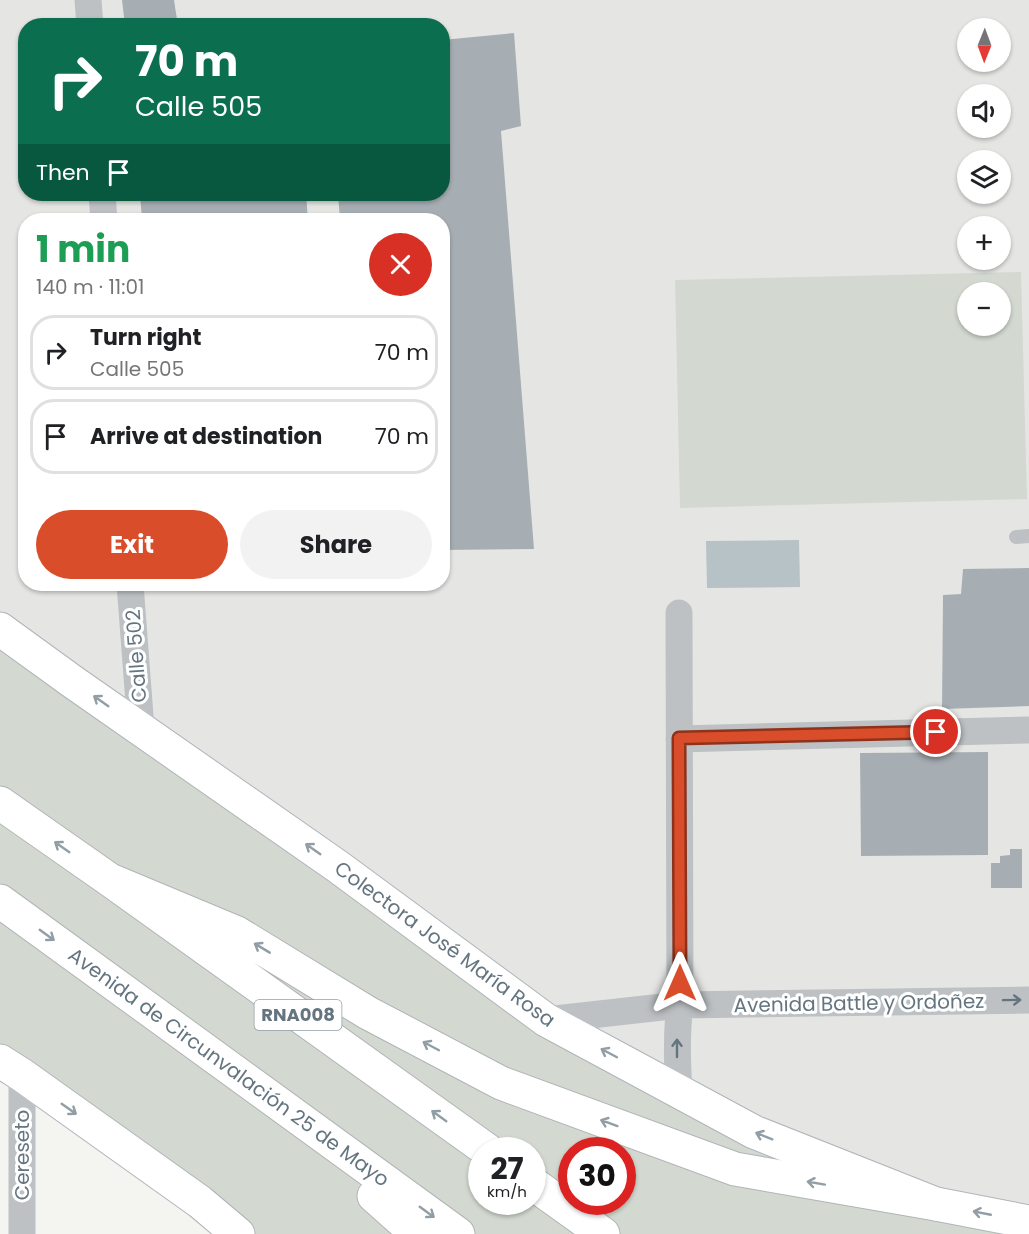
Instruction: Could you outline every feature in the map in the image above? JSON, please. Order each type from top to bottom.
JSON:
[{"type":"main road","name":"Colectora José María Rosa","points":[[0,629],[338,866],[546,1020],[754,1132],[936,1204],[1029,1222]]},
{"type":"main road","name":"RNA008","points":[[0,804],[469,1137]]},
{"type":"main road","points":[[110,880],[237,933],[368,1013],[501,1083],[735,1169],[936,1204]]},
{"type":"main road","name":"Avenida de Circunvalación 25 de Mayo","points":[[0,901],[458,1234]]},
{"type":"main road","points":[[227,1065],[417,1234]]},
{"type":"main road","points":[[11,1068],[200,1202],[238,1234]]},
{"type":"main road","points":[[546,1194],[603,1234]]},
{"type":"street","points":[[88,0],[89,18]]},
{"type":"street","name":"Calle 502","points":[[131,591],[141,729]]},
{"type":"street","points":[[679,613],[680,1005],[677,1029],[679,1091]]},
{"type":"street","points":[[679,738],[1029,730]]},
{"type":"street","name":"Avenida Battle y Ordoñez","points":[[546,1020],[680,1005],[1029,1000]]},
{"type":"street","name":"Cereseto","points":[[11,1068],[22,1234]]},
{"type":"shaded area","points":[[0,0],[1029,0],[1029,1222],[936,1204],[613,1056],[0,629]]},
{"type":"shaded area","points":[[1021,272],[1027,499],[680,508],[675,280]]},
{"type":"shaded area","points":[[799,540],[800,587],[707,588],[706,541]]},
{"type":"shaded area","points":[[0,629],[613,1056],[1029,1234],[238,1234],[0,1061]]},
{"type":"building","points":[[122,0],[174,0],[177,18],[124,18]]},
{"type":"building","points":[[514,33],[521,126],[501,131],[534,549],[450,550],[450,213],[339,213],[339,201],[450,201],[450,39]]},
{"type":"building","points":[[141,201],[307,201],[307,213],[141,213]]},
{"type":"building","points":[[1029,568],[1029,706],[942,709],[943,595],[961,594],[963,569]]},
{"type":"building","points":[[988,752],[988,855],[861,856],[860,753]]},
{"type":"building","points":[[1010,849],[1022,849],[1022,888],[991,888],[991,863],[1000,863],[1000,856],[1010,855]]},
{"type":"route","points":[[680,983],[679,738],[936,732]]}]
